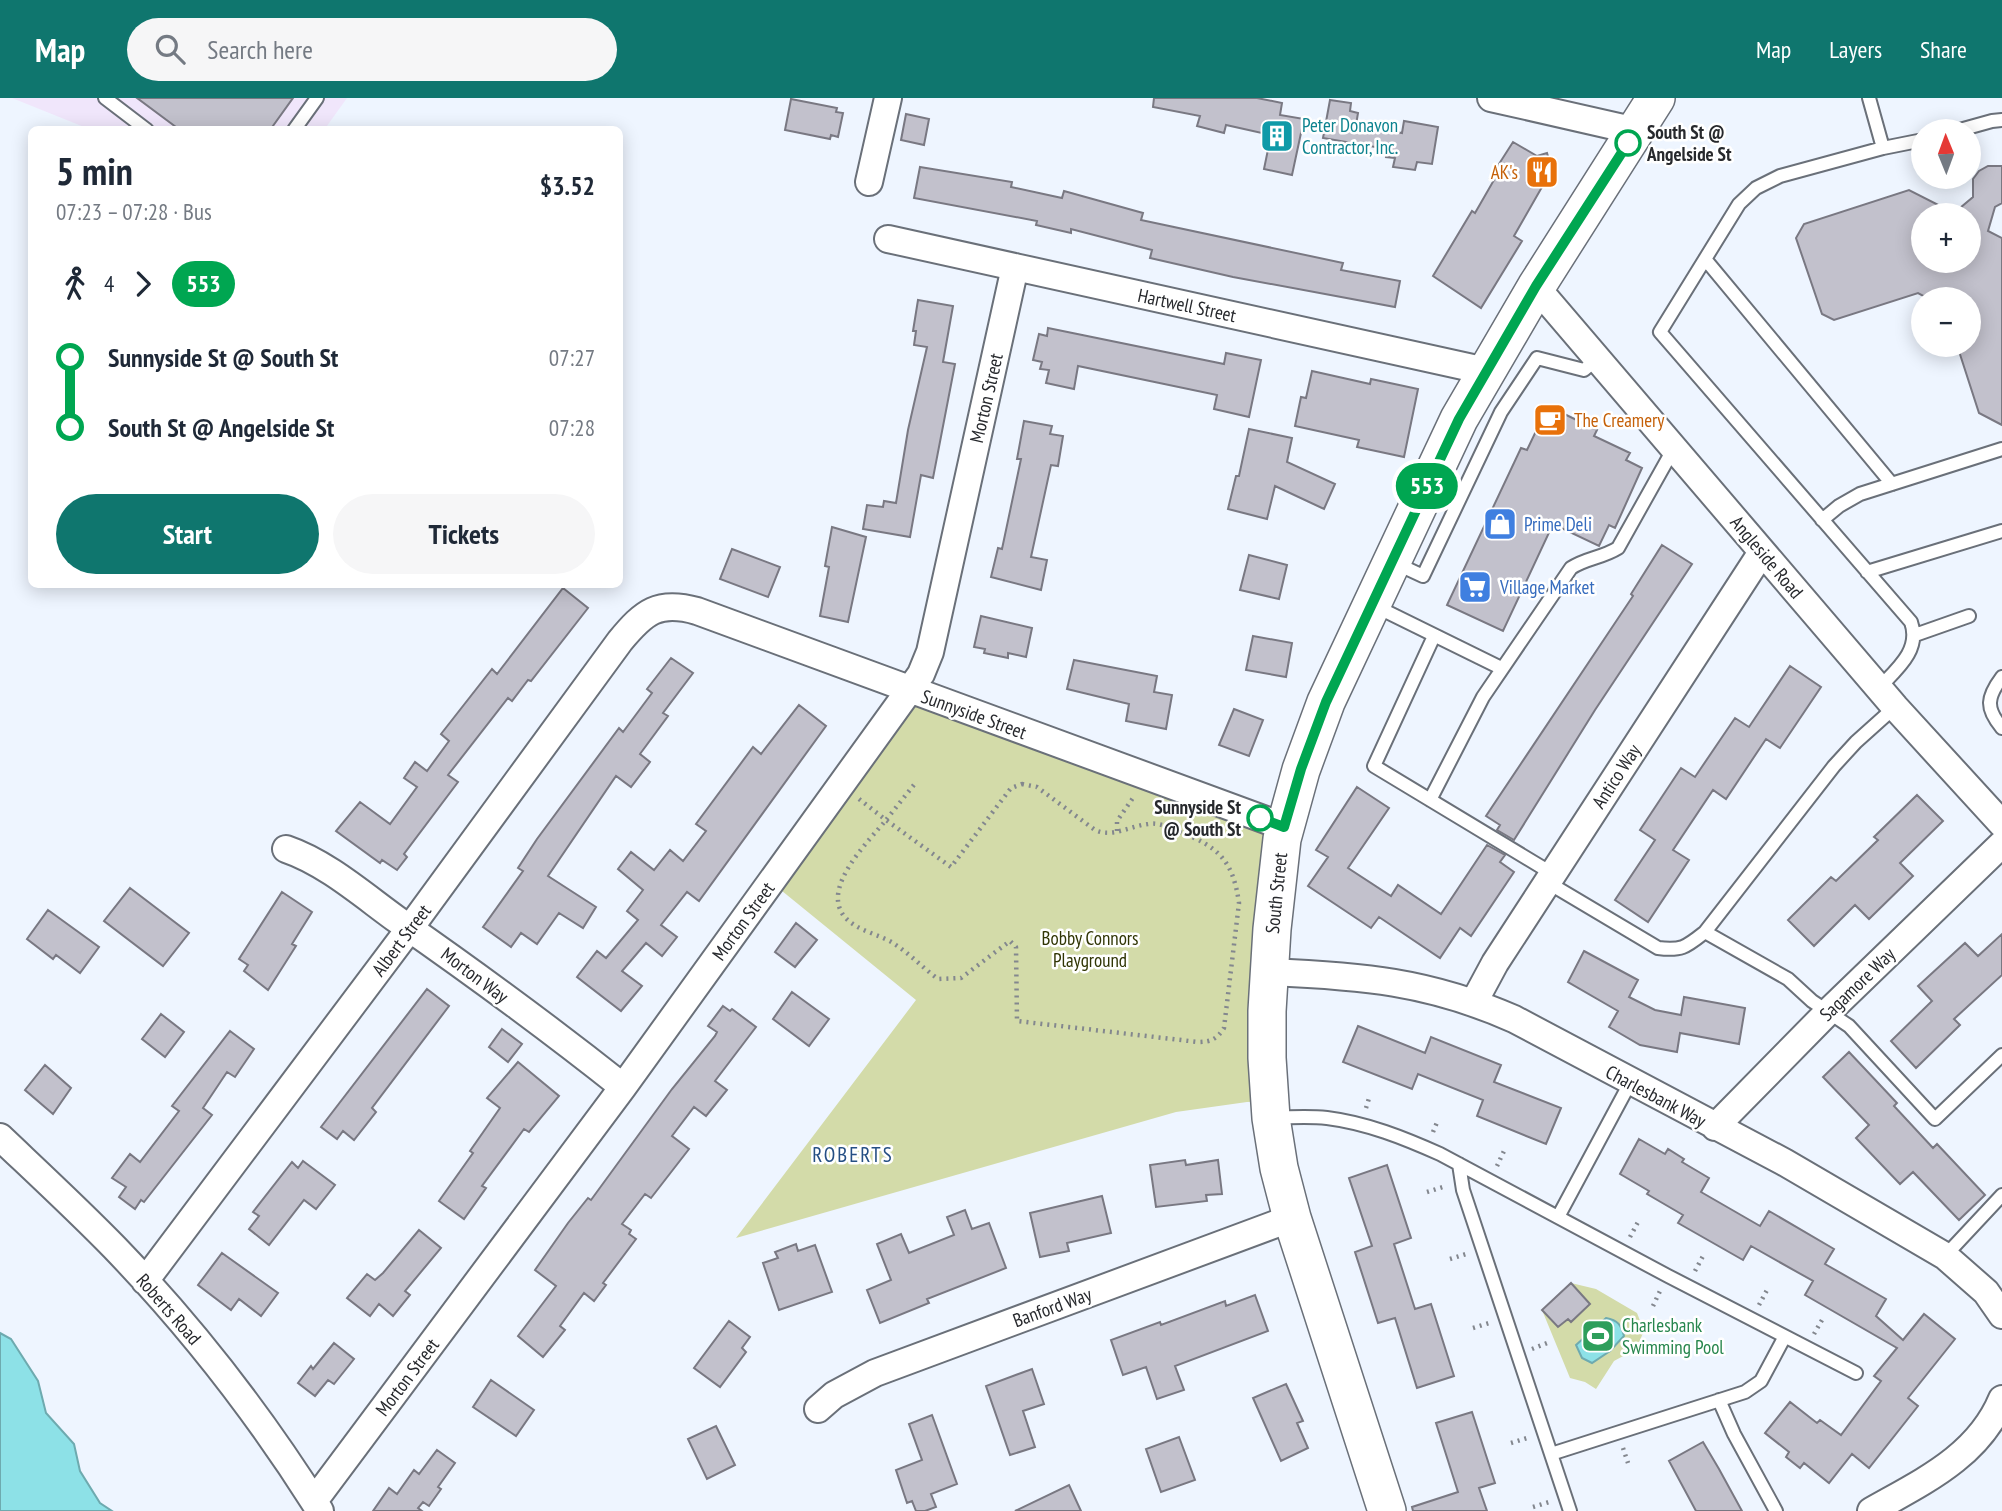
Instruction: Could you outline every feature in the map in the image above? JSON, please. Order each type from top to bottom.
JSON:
[{"type":"main road","name":"South Street","points":[[1387,1511],[1292,1218],[1279,1168],[1271,1118],[1267,1058],[1269,972],[1284,827],[1312,737],[1392,562],[1486,398],[1536,286],[1656,98]]},
{"type":"street","points":[[869,182],[888,98]]},
{"type":"street","points":[[1491,98],[1636,131]]},
{"type":"street","name":"Hartwell Street","points":[[888,239],[1015,267],[1486,398]]},
{"type":"street","name":"Morton Street","points":[[317,1506],[921,674],[930,652],[1015,267]]},
{"type":"street","name":"Angleside Road","points":[[1536,286],[1887,697],[2002,824]]},
{"type":"street","name":"Antico Way","points":[[1474,1002],[1495,963],[1762,552]]},
{"type":"street","name":"Sunnyside Street","points":[[664,607],[697,611],[1284,827]]},
{"type":"street","name":"Albert Street","points":[[145,1281],[410,928],[620,641],[640,617],[664,607]]},
{"type":"street","name":"Sagamore Way","points":[[1715,1127],[1828,1012],[2002,844]]},
{"type":"street","name":"Morton Way","points":[[286,849],[300,854],[334,875],[410,928],[623,1087]]},
{"type":"street","name":"Charlesbank Way","points":[[1269,972],[1386,980],[1474,1002],[1514,1020],[1784,1163],[1945,1256],[1986,1292],[2002,1315]]},
{"type":"street","name":"Roberts Road","points":[[0,1138],[80,1213],[145,1281],[234,1386],[317,1506]]},
{"type":"street","name":"Banford Way","points":[[818,1409],[834,1395],[876,1373],[1292,1218]]},
{"type":"street","points":[[1873,1510],[1952,1463],[1971,1447],[1996,1413],[2002,1399]]},
{"type":"lane","points":[[105,98],[142,126]]},
{"type":"lane","points":[[297,126],[317,98]]},
{"type":"lane","points":[[1869,98],[1883,148]]},
{"type":"lane","points":[[1981,124],[2002,120]]},
{"type":"lane","points":[[1434,636],[1374,766],[1658,948],[1675,950],[1690,944],[1705,932],[1834,766],[1856,742],[1887,697],[1900,666],[1912,648],[1915,635],[1911,622],[1660,332],[1739,204],[1756,188],[1780,176],[1911,143]]},
{"type":"lane","points":[[1704,260],[1892,484]]},
{"type":"lane","points":[[1486,398],[1536,358],[1584,370],[1598,358]]},
{"type":"lane","points":[[1430,800],[1483,697],[1501,668],[1571,568],[1582,560],[1607,555],[1618,548],[1674,447]]},
{"type":"lane","points":[[1822,520],[1860,494],[2002,449]]},
{"type":"lane","points":[[1867,572],[2002,531]]},
{"type":"lane","points":[[1371,604],[1501,668]]},
{"type":"lane","points":[[1915,635],[1969,616]]},
{"type":"lane","points":[[2002,677],[1993,689],[1989,704],[2002,728]]},
{"type":"lane","points":[[1705,932],[1788,979],[1849,1027],[1935,1119],[2002,1055]]},
{"type":"lane","points":[[1558,1217],[1630,1083]]},
{"type":"lane","points":[[1271,1118],[1324,1118],[1370,1126],[1415,1142],[1784,1338],[1856,1373]]},
{"type":"lane","points":[[1460,1164],[1463,1190],[1570,1511]]},
{"type":"lane","points":[[1945,1256],[2002,1195]]},
{"type":"lane","points":[[1551,1454],[1745,1392],[1761,1381],[1784,1338]]},
{"type":"lane","points":[[1719,1400],[1734,1434],[1776,1511]]},
{"type":"path","points":[[858,799],[886,820],[951,867],[1012,788],[1022,784],[1037,787],[1104,834],[1159,823],[1201,840],[1221,855],[1229,866],[1236,882],[1239,903],[1224,1028],[1219,1036],[1209,1042],[1017,1021],[1016,947],[1010,941],[961,978],[938,979],[894,943],[866,931],[845,917],[840,906],[839,890],[844,872],[886,820],[917,781]]},
{"type":"path","points":[[1117,831],[1117,821],[1137,792]]},
{"type":"shaded area","points":[[12,98],[347,98],[327,126],[82,126]]},
{"type":"green space","name":"Bobby Connors Playground","points":[[910,691],[1285,827],[1269,1101],[1176,1112],[736,1238],[916,1000],[771,882]]},
{"type":"green space","name":"Charlesbank Swimming Pool","points":[[1571,1283],[1596,1289],[1637,1313],[1644,1331],[1636,1349],[1614,1361],[1596,1389],[1585,1382],[1570,1378],[1542,1310]]},
{"type":"water","name":"Charlesbank Swimming Pool","points":[[1606,1318],[1618,1324],[1624,1336],[1610,1351],[1592,1363],[1582,1358],[1576,1345]]},
{"type":"water","points":[[0,1333],[11,1339],[38,1381],[46,1413],[74,1444],[80,1471],[100,1503],[112,1511],[0,1511]]},
{"type":"building","points":[[137,98],[293,98],[273,126],[175,126]]},
{"type":"building","points":[[1154,98],[1257,98],[1282,103],[1280,115],[1304,119],[1292,175],[1264,169],[1271,135],[1226,125],[1224,133],[1197,126],[1200,116],[1153,107]]},
{"type":"building","points":[[791,99],[837,108],[836,112],[843,113],[838,137],[831,135],[830,139],[785,130]]},
{"type":"building","points":[[1330,100],[1351,103],[1350,111],[1358,113],[1356,125],[1402,133],[1404,121],[1438,127],[1432,164],[1417,162],[1415,170],[1393,167],[1395,158],[1386,157],[1387,149],[1323,138]]},
{"type":"building","points":[[906,114],[929,119],[924,145],[901,140]]},
{"type":"building","points":[[1513,142],[1537,156],[1547,153],[1554,166],[1514,236],[1522,241],[1481,308],[1433,276],[1472,211],[1475,213],[1494,180],[1490,178]]},
{"type":"building","points":[[1988,166],[2002,166],[2002,203],[1995,207],[1988,231],[2002,238],[2002,425],[1979,413],[1961,357],[1981,357],[1981,287],[1911,287],[1911,295],[1834,320],[1822,314],[1796,238],[1804,224],[1909,190],[1934,203],[1911,203],[1911,273],[1981,273],[1981,203],[1966,203],[1973,197],[1973,189],[1981,189],[1981,170]]},
{"type":"building","points":[[920,167],[1012,182],[1011,187],[1062,198],[1064,191],[1143,213],[1141,220],[1343,263],[1341,270],[1400,281],[1395,307],[1233,277],[1150,258],[1152,250],[1071,229],[1071,233],[1036,225],[1037,221],[914,198]]},
{"type":"building","points":[[918,300],[953,306],[943,362],[955,364],[933,478],[921,475],[910,537],[863,529],[867,505],[883,507],[884,501],[896,503],[908,430],[927,347],[914,345],[916,331],[913,331]]},
{"type":"building","points":[[1048,328],[1224,364],[1226,353],[1261,360],[1249,417],[1214,409],[1217,395],[1078,366],[1074,389],[1046,383],[1049,370],[1040,369],[1042,362],[1033,360],[1039,334],[1047,336]]},
{"type":"building","points":[[1312,371],[1370,384],[1371,379],[1418,389],[1404,457],[1357,447],[1359,440],[1295,426],[1301,397],[1306,398]]},
{"type":"building","points":[[1548,406],[1597,430],[1594,436],[1630,453],[1626,460],[1642,468],[1615,528],[1609,525],[1599,546],[1553,524],[1503,631],[1447,605],[1521,448],[1527,450]]},
{"type":"building","points":[[1024,421],[1052,426],[1050,434],[1063,436],[1058,466],[1051,465],[1031,557],[1047,560],[1041,590],[991,577],[998,548],[1002,549],[1021,459],[1017,459]]},
{"type":"building","points":[[1249,429],[1292,438],[1287,462],[1335,484],[1324,509],[1275,486],[1267,519],[1228,509],[1236,476],[1239,476]]},
{"type":"building","points":[[832,527],[866,537],[848,622],[820,616],[829,567],[825,566]]},
{"type":"building","points":[[1662,545],[1692,564],[1595,710],[1514,840],[1497,830],[1500,825],[1486,816],[1633,596],[1631,594]]},
{"type":"building","points":[[732,549],[780,567],[768,597],[720,579]]},
{"type":"building","points":[[1249,555],[1287,565],[1279,599],[1240,590]]},
{"type":"building","points":[[563,588],[588,608],[531,681],[528,680],[512,701],[508,698],[448,775],[458,782],[404,854],[407,857],[397,870],[382,860],[380,863],[336,831],[360,802],[390,824],[417,787],[404,778],[415,762],[427,771],[449,741],[441,734],[492,669],[497,674]]},
{"type":"building","points":[[981,616],[1032,628],[1026,657],[1008,653],[1008,658],[984,653],[985,649],[974,647]]},
{"type":"building","points":[[1253,636],[1292,643],[1286,677],[1246,670]]},
{"type":"building","points":[[671,658],[693,673],[663,713],[668,716],[640,754],[650,762],[631,787],[616,776],[548,876],[596,907],[583,928],[559,913],[537,944],[521,933],[511,947],[483,927],[523,871],[518,868],[537,839],[619,728],[623,732],[652,693],[647,689]]},
{"type":"building","points":[[1074,660],[1157,676],[1154,692],[1172,695],[1166,729],[1126,721],[1129,704],[1067,689]]},
{"type":"building","points":[[1790,666],[1821,687],[1780,748],[1766,739],[1726,799],[1713,790],[1673,850],[1689,860],[1648,922],[1615,900],[1655,840],[1640,830],[1681,768],[1695,777],[1735,718],[1749,727]]},
{"type":"building","points":[[799,705],[826,726],[699,901],[687,892],[661,925],[677,937],[662,956],[646,943],[622,971],[642,986],[621,1011],[577,977],[597,951],[606,958],[638,920],[627,911],[643,890],[618,869],[631,852],[654,870],[670,850],[683,861],[706,831],[696,824],[753,747],[761,754]]},
{"type":"building","points":[[1234,709],[1263,720],[1249,756],[1219,745]]},
{"type":"building","points":[[1357,787],[1389,808],[1348,868],[1391,896],[1398,885],[1441,914],[1487,845],[1505,855],[1500,862],[1514,872],[1471,936],[1460,928],[1440,958],[1379,917],[1371,928],[1308,886],[1328,857],[1316,850]]},
{"type":"building","points":[[1917,795],[1943,821],[1900,863],[1913,876],[1869,919],[1855,905],[1814,946],[1788,920],[1831,877],[1836,881],[1878,840],[1874,837]]},
{"type":"building","points":[[130,888],[189,933],[163,966],[104,921]]},
{"type":"building","points":[[282,892],[312,912],[292,944],[296,946],[268,990],[244,971],[248,965],[239,959]]},
{"type":"building","points":[[48,910],[99,947],[80,973],[56,955],[53,959],[27,939]]},
{"type":"building","points":[[796,923],[817,940],[795,967],[775,952]]},
{"type":"building","points":[[2002,934],[2002,975],[1954,1019],[1960,1025],[1916,1068],[1891,1041],[1932,1001],[1918,986],[1965,943],[1978,956]]},
{"type":"building","points":[[1584,951],[1638,980],[1629,997],[1655,1010],[1681,1015],[1684,997],[1745,1008],[1739,1044],[1680,1033],[1677,1052],[1640,1045],[1609,1027],[1618,1011],[1568,982]]},
{"type":"building","points":[[427,989],[449,1006],[372,1108],[376,1112],[354,1140],[343,1131],[337,1139],[321,1127]]},
{"type":"building","points":[[792,992],[829,1019],[809,1046],[773,1019]]},
{"type":"building","points":[[723,1006],[730,1011],[732,1009],[756,1027],[715,1081],[727,1090],[706,1116],[694,1107],[672,1136],[689,1149],[651,1198],[645,1194],[622,1224],[631,1230],[629,1234],[636,1239],[603,1283],[606,1285],[594,1301],[584,1293],[560,1326],[565,1330],[543,1357],[518,1336],[556,1286],[535,1270],[568,1223],[588,1198],[591,1200],[672,1089],[715,1036],[717,1032],[708,1026]]},
{"type":"building","points":[[161,1014],[184,1032],[165,1057],[142,1039]]},
{"type":"building","points":[[1358,1026],[1425,1053],[1431,1037],[1501,1065],[1494,1082],[1561,1108],[1546,1144],[1477,1116],[1483,1100],[1418,1074],[1412,1089],[1343,1062]]},
{"type":"building","points":[[502,1029],[522,1044],[508,1062],[489,1047]]},
{"type":"building","points":[[230,1031],[254,1049],[235,1077],[227,1072],[203,1108],[212,1115],[144,1202],[141,1200],[135,1209],[119,1197],[126,1187],[112,1178],[130,1154],[140,1162],[179,1111],[172,1106]]},
{"type":"building","points":[[1849,1052],[1897,1103],[1894,1106],[1933,1148],[1937,1144],[1985,1195],[1959,1220],[1913,1172],[1900,1184],[1856,1138],[1869,1125],[1823,1077]]},
{"type":"building","points":[[518,1062],[559,1096],[529,1132],[524,1129],[482,1186],[486,1188],[464,1219],[439,1201],[473,1153],[470,1151],[500,1108],[487,1098]]},
{"type":"building","points":[[45,1065],[71,1088],[53,1114],[25,1090]]},
{"type":"building","points":[[1639,1139],[1665,1154],[1668,1149],[1684,1159],[1682,1162],[1709,1178],[1701,1192],[1760,1226],[1769,1211],[1834,1249],[1825,1264],[1886,1299],[1876,1316],[1903,1340],[1924,1314],[1955,1339],[1908,1398],[1918,1406],[1869,1468],[1852,1454],[1829,1483],[1804,1463],[1800,1468],[1786,1457],[1789,1452],[1765,1433],[1790,1402],[1817,1423],[1820,1420],[1841,1435],[1881,1381],[1874,1376],[1897,1348],[1805,1295],[1813,1281],[1751,1246],[1743,1260],[1678,1223],[1683,1215],[1620,1174]]},
{"type":"building","points":[[1185,1160],[1186,1165],[1218,1160],[1222,1194],[1206,1195],[1207,1201],[1156,1207],[1150,1165]]},
{"type":"building","points":[[303,1161],[335,1185],[316,1209],[304,1200],[269,1245],[249,1229],[259,1216],[253,1212],[292,1162],[298,1168]]},
{"type":"building","points":[[1387,1165],[1411,1238],[1394,1244],[1415,1309],[1431,1304],[1454,1376],[1417,1388],[1395,1318],[1378,1323],[1355,1252],[1372,1246],[1349,1178]]},
{"type":"building","points":[[1102,1196],[1111,1233],[1067,1243],[1069,1251],[1040,1257],[1030,1213]]},
{"type":"building","points":[[965,1210],[972,1229],[989,1223],[1006,1268],[927,1299],[929,1303],[880,1323],[867,1290],[891,1280],[877,1244],[901,1234],[909,1253],[954,1235],[947,1217]]},
{"type":"building","points":[[419,1230],[441,1248],[405,1291],[410,1295],[393,1316],[379,1304],[370,1316],[347,1298],[367,1274],[375,1280],[383,1273]]},
{"type":"building","points":[[796,1244],[798,1251],[815,1245],[832,1292],[779,1310],[763,1263],[778,1258],[775,1252]]},
{"type":"building","points":[[222,1253],[278,1293],[261,1316],[239,1299],[231,1310],[198,1285]]},
{"type":"building","points":[[1571,1283],[1590,1304],[1571,1322],[1568,1319],[1558,1327],[1542,1310]]},
{"type":"building","points":[[1255,1295],[1268,1331],[1175,1366],[1184,1390],[1157,1399],[1146,1367],[1123,1375],[1111,1340],[1225,1301],[1226,1306]]},
{"type":"building","points":[[729,1321],[750,1337],[742,1348],[746,1352],[720,1387],[694,1368]]},
{"type":"building","points":[[334,1343],[354,1359],[334,1384],[328,1380],[315,1396],[298,1383]]},
{"type":"building","points":[[1032,1369],[1044,1404],[1023,1411],[1035,1447],[1010,1455],[986,1386]]},
{"type":"building","points":[[491,1380],[534,1410],[516,1436],[473,1407]]},
{"type":"building","points":[[1286,1384],[1303,1421],[1297,1423],[1308,1448],[1281,1461],[1253,1398]]},
{"type":"building","points":[[1472,1412],[1495,1483],[1479,1488],[1487,1511],[1413,1511],[1412,1507],[1458,1492],[1436,1423]]},
{"type":"building","points":[[932,1415],[957,1484],[931,1494],[936,1507],[916,1511],[912,1501],[907,1503],[896,1470],[922,1460],[909,1424]]},
{"type":"building","points":[[716,1426],[735,1465],[707,1479],[688,1439]]},
{"type":"building","points":[[1179,1437],[1195,1480],[1161,1492],[1146,1449]]},
{"type":"building","points":[[1703,1442],[1742,1511],[1696,1511],[1669,1461]]},
{"type":"building","points":[[437,1450],[455,1463],[438,1487],[441,1489],[429,1506],[423,1502],[418,1508],[422,1511],[373,1511],[389,1488],[397,1494],[414,1470],[419,1474]]},
{"type":"building","points":[[1069,1485],[1081,1511],[1015,1511]]},
{"type":"bus line","name":"553","points":[[1260,818],[1284,827],[1301,769],[1326,702],[1459,419],[1536,286],[1628,143]]},
{"type":"place","name":"Peter Donavon Contractor, Inc.","points":[[1277,136]]},
{"type":"place","name":"South St @ Angelside St","points":[[1628,143]]},
{"type":"place","name":"AK's","points":[[1542,172]]},
{"type":"place","name":"The Creamery","points":[[1550,420]]},
{"type":"place","name":"Prime Deli","points":[[1500,524]]},
{"type":"place","name":"Village Market","points":[[1475,587]]},
{"type":"place","name":"Sunnyside St @ South St","points":[[1260,818]]},
{"type":"place","name":"Charlesbank Swimming Pool","points":[[1598,1336]]},
{"type":"district","name":"ROBERTS","points":[[853,1155]]}]
